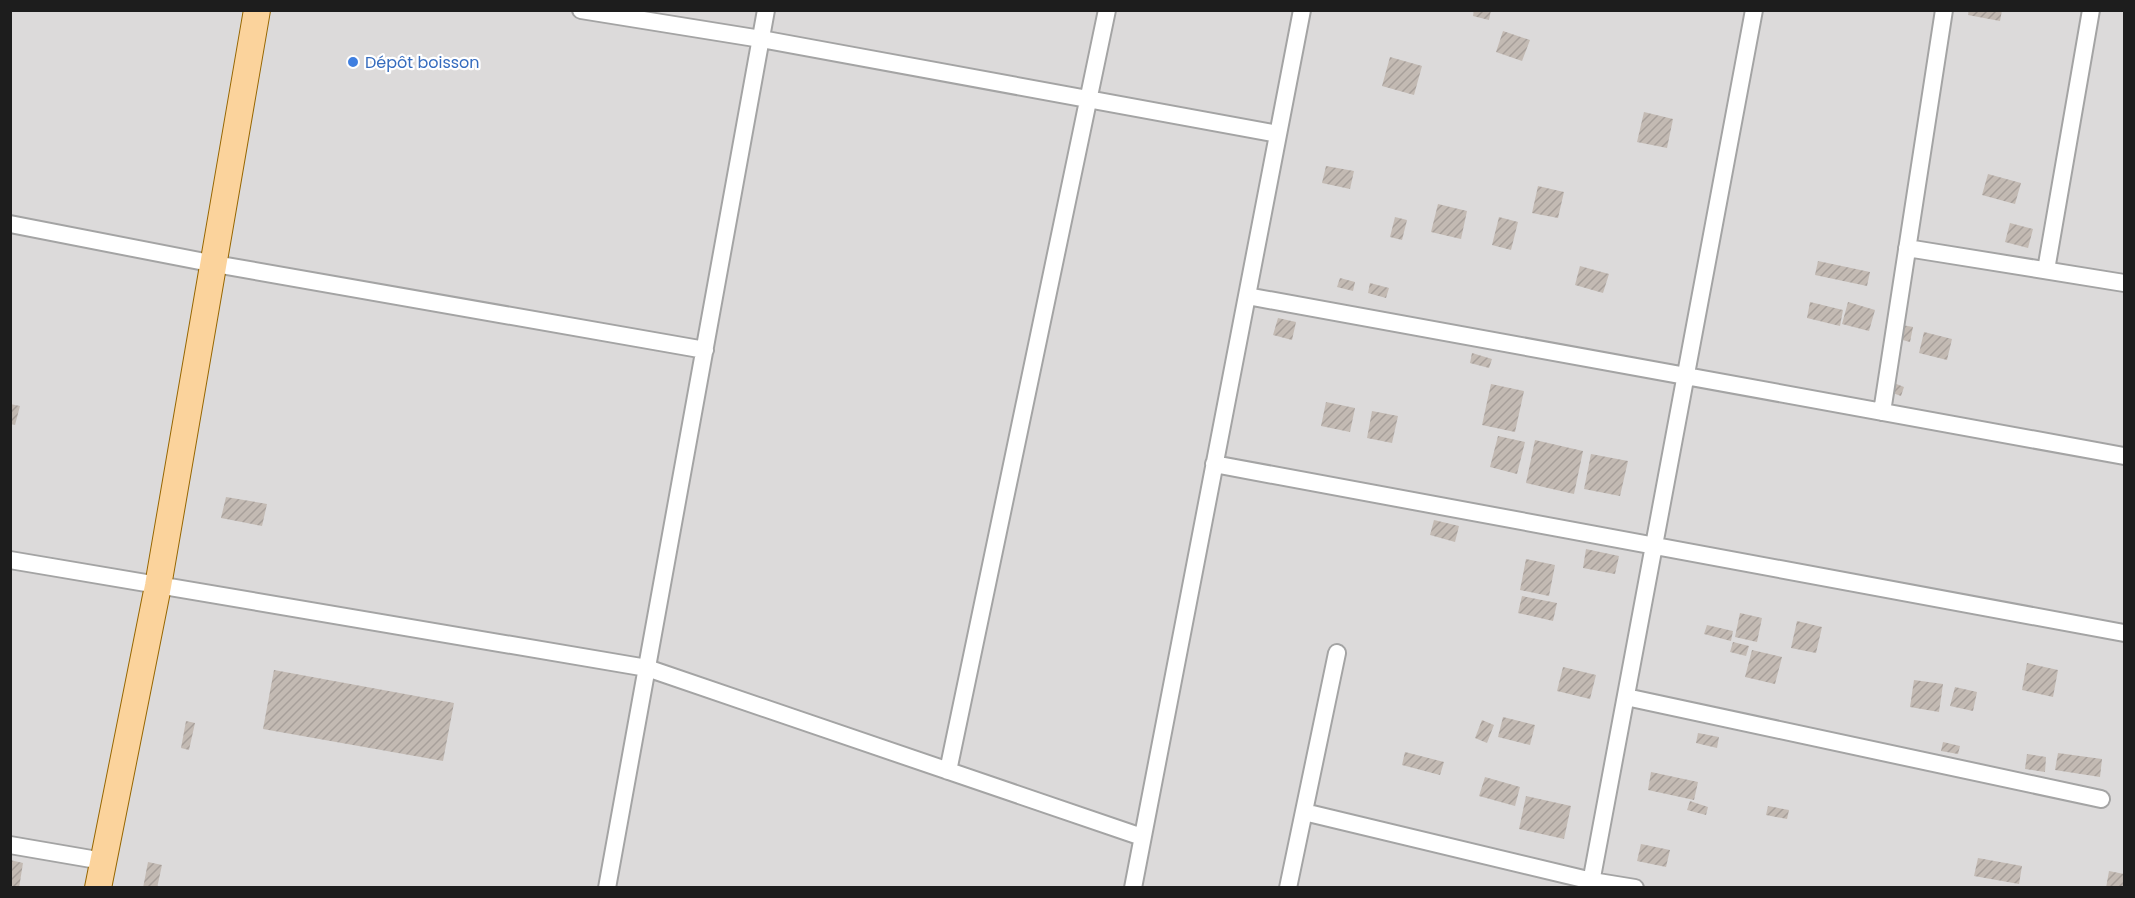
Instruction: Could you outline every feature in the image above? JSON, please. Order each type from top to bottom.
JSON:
[{"type":"main road","points":[[98,888],[158,586],[257,10]]},
{"type":"street","points":[[581,10],[761,39],[1278,134]]},
{"type":"street","points":[[607,888],[766,10]]},
{"type":"street","points":[[948,771],[1107,10]]},
{"type":"street","points":[[1132,888],[1302,10]]},
{"type":"street","points":[[1591,884],[1754,10]]},
{"type":"street","points":[[1882,412],[1944,10]]},
{"type":"street","points":[[2046,270],[2091,10]]},
{"type":"street","points":[[10,224],[215,264],[705,350]]},
{"type":"street","points":[[1908,248],[2124,283]]},
{"type":"street","points":[[1246,296],[2124,456]]},
{"type":"street","points":[[1214,464],[2124,633]]},
{"type":"street","points":[[10,560],[647,668],[1142,837]]},
{"type":"street","points":[[1288,888],[1337,652]]},
{"type":"street","points":[[1626,697],[2101,799]]},
{"type":"street","points":[[1304,812],[1591,884],[1635,888]]},
{"type":"street","points":[[10,845],[103,861]]},
{"type":"shaded area","points":[[11,11],[2124,11],[2124,887],[11,887]]},
{"type":"building","points":[[1474,10],[1491,10],[1489,20],[1473,16]]},
{"type":"building","points":[[1969,10],[2002,10],[2000,21],[1968,15]]},
{"type":"building","points":[[1503,31],[1530,40],[1522,61],[1496,52]]},
{"type":"building","points":[[1390,57],[1422,66],[1414,95],[1382,86]]},
{"type":"building","points":[[1644,112],[1673,119],[1667,148],[1637,142]]},
{"type":"building","points":[[1326,166],[1354,171],[1350,189],[1322,183]]},
{"type":"building","points":[[1988,174],[2021,183],[2015,204],[1982,195]]},
{"type":"building","points":[[1538,186],[1564,192],[1558,218],[1532,213]]},
{"type":"building","points":[[1438,204],[1467,211],[1461,239],[1431,232]]},
{"type":"building","points":[[1395,217],[1407,220],[1402,240],[1390,237]]},
{"type":"building","points":[[1499,217],[1518,222],[1511,250],[1492,245]]},
{"type":"building","points":[[2010,223],[2033,229],[2028,248],[2005,242]]},
{"type":"building","points":[[1818,261],[1870,272],[1867,286],[1815,275]]},
{"type":"building","points":[[1580,266],[1609,274],[1603,293],[1575,285]]},
{"type":"building","points":[[1340,278],[1355,282],[1353,291],[1337,287]]},
{"type":"building","points":[[1370,283],[1389,288],[1386,298],[1368,293]]},
{"type":"building","points":[[1810,302],[1843,310],[1840,326],[1807,318]]},
{"type":"building","points":[[1848,302],[1875,310],[1869,331],[1842,324]]},
{"type":"building","points":[[1278,318],[1296,322],[1292,340],[1273,335]]},
{"type":"building","points":[[1902,325],[1913,327],[1910,342],[1899,339]]},
{"type":"building","points":[[1924,332],[1952,339],[1947,360],[1919,353]]},
{"type":"building","points":[[1472,353],[1492,359],[1489,368],[1470,363]]},
{"type":"building","points":[[1894,383],[1904,387],[1901,396],[1890,392]]},
{"type":"building","points":[[1491,384],[1524,391],[1515,432],[1482,425]]},
{"type":"building","points":[[1326,402],[1355,408],[1350,432],[1321,426]]},
{"type":"building","points":[[10,404],[20,406],[15,425],[10,424]]},
{"type":"building","points":[[1372,411],[1398,416],[1392,443],[1367,438]]},
{"type":"building","points":[[1498,436],[1525,442],[1517,474],[1490,467]]},
{"type":"building","points":[[1535,440],[1583,451],[1574,494],[1526,483]]},
{"type":"building","points":[[1591,454],[1628,461],[1620,496],[1584,489]]},
{"type":"building","points":[[226,497],[267,504],[262,526],[221,518]]},
{"type":"building","points":[[1434,520],[1459,526],[1455,542],[1430,535]]},
{"type":"building","points":[[1586,549],[1619,556],[1615,574],[1583,568]]},
{"type":"building","points":[[1526,559],[1555,565],[1549,596],[1520,590]]},
{"type":"building","points":[[1522,596],[1557,603],[1553,621],[1518,613]]},
{"type":"building","points":[[1740,613],[1762,618],[1757,642],[1735,637]]},
{"type":"building","points":[[1797,621],[1822,627],[1816,653],[1791,648]]},
{"type":"building","points":[[1707,625],[1733,631],[1731,641],[1704,634]]},
{"type":"building","points":[[1733,642],[1749,646],[1746,656],[1730,652]]},
{"type":"building","points":[[1752,650],[1782,657],[1775,684],[1745,677]]},
{"type":"building","points":[[2027,663],[2058,670],[2053,697],[2022,690]]},
{"type":"building","points":[[1563,667],[1596,675],[1590,699],[1557,691]]},
{"type":"building","points":[[274,670],[454,703],[443,761],[263,729]]},
{"type":"building","points":[[1914,680],[1943,684],[1939,712],[1910,707]]},
{"type":"building","points":[[1955,687],[1977,692],[1973,711],[1950,706]]},
{"type":"building","points":[[1503,717],[1535,725],[1530,745],[1498,737]]},
{"type":"building","points":[[1482,720],[1494,725],[1487,743],[1475,738]]},
{"type":"building","points":[[186,721],[195,723],[189,750],[181,748]]},
{"type":"building","points":[[1698,733],[1719,737],[1717,748],[1696,743]]},
{"type":"building","points":[[1943,742],[1960,746],[1958,754],[1941,751]]},
{"type":"building","points":[[1405,752],[1444,762],[1440,775],[1402,765]]},
{"type":"building","points":[[2058,753],[2102,759],[2100,777],[2055,770]]},
{"type":"building","points":[[2027,754],[2046,757],[2045,772],[2025,769]]},
{"type":"building","points":[[1651,772],[1698,782],[1694,800],[1648,790]]},
{"type":"building","points":[[1485,777],[1520,787],[1515,806],[1479,796]]},
{"type":"building","points":[[1526,796],[1571,806],[1564,839],[1519,829]]},
{"type":"building","points":[[1690,801],[1708,807],[1706,815],[1687,810]]},
{"type":"building","points":[[1768,806],[1789,810],[1787,819],[1766,815]]},
{"type":"building","points":[[1641,844],[1670,850],[1666,867],[1637,861]]},
{"type":"building","points":[[1978,858],[2022,866],[2019,884],[1974,876]]},
{"type":"building","points":[[10,860],[23,863],[19,888],[10,888]]},
{"type":"building","points":[[148,862],[162,865],[157,888],[143,888]]},
{"type":"building","points":[[2109,871],[2124,874],[2124,888],[2106,888]]},
{"type":"place","name":"Dépôt boisson","points":[[353,62]]}]
